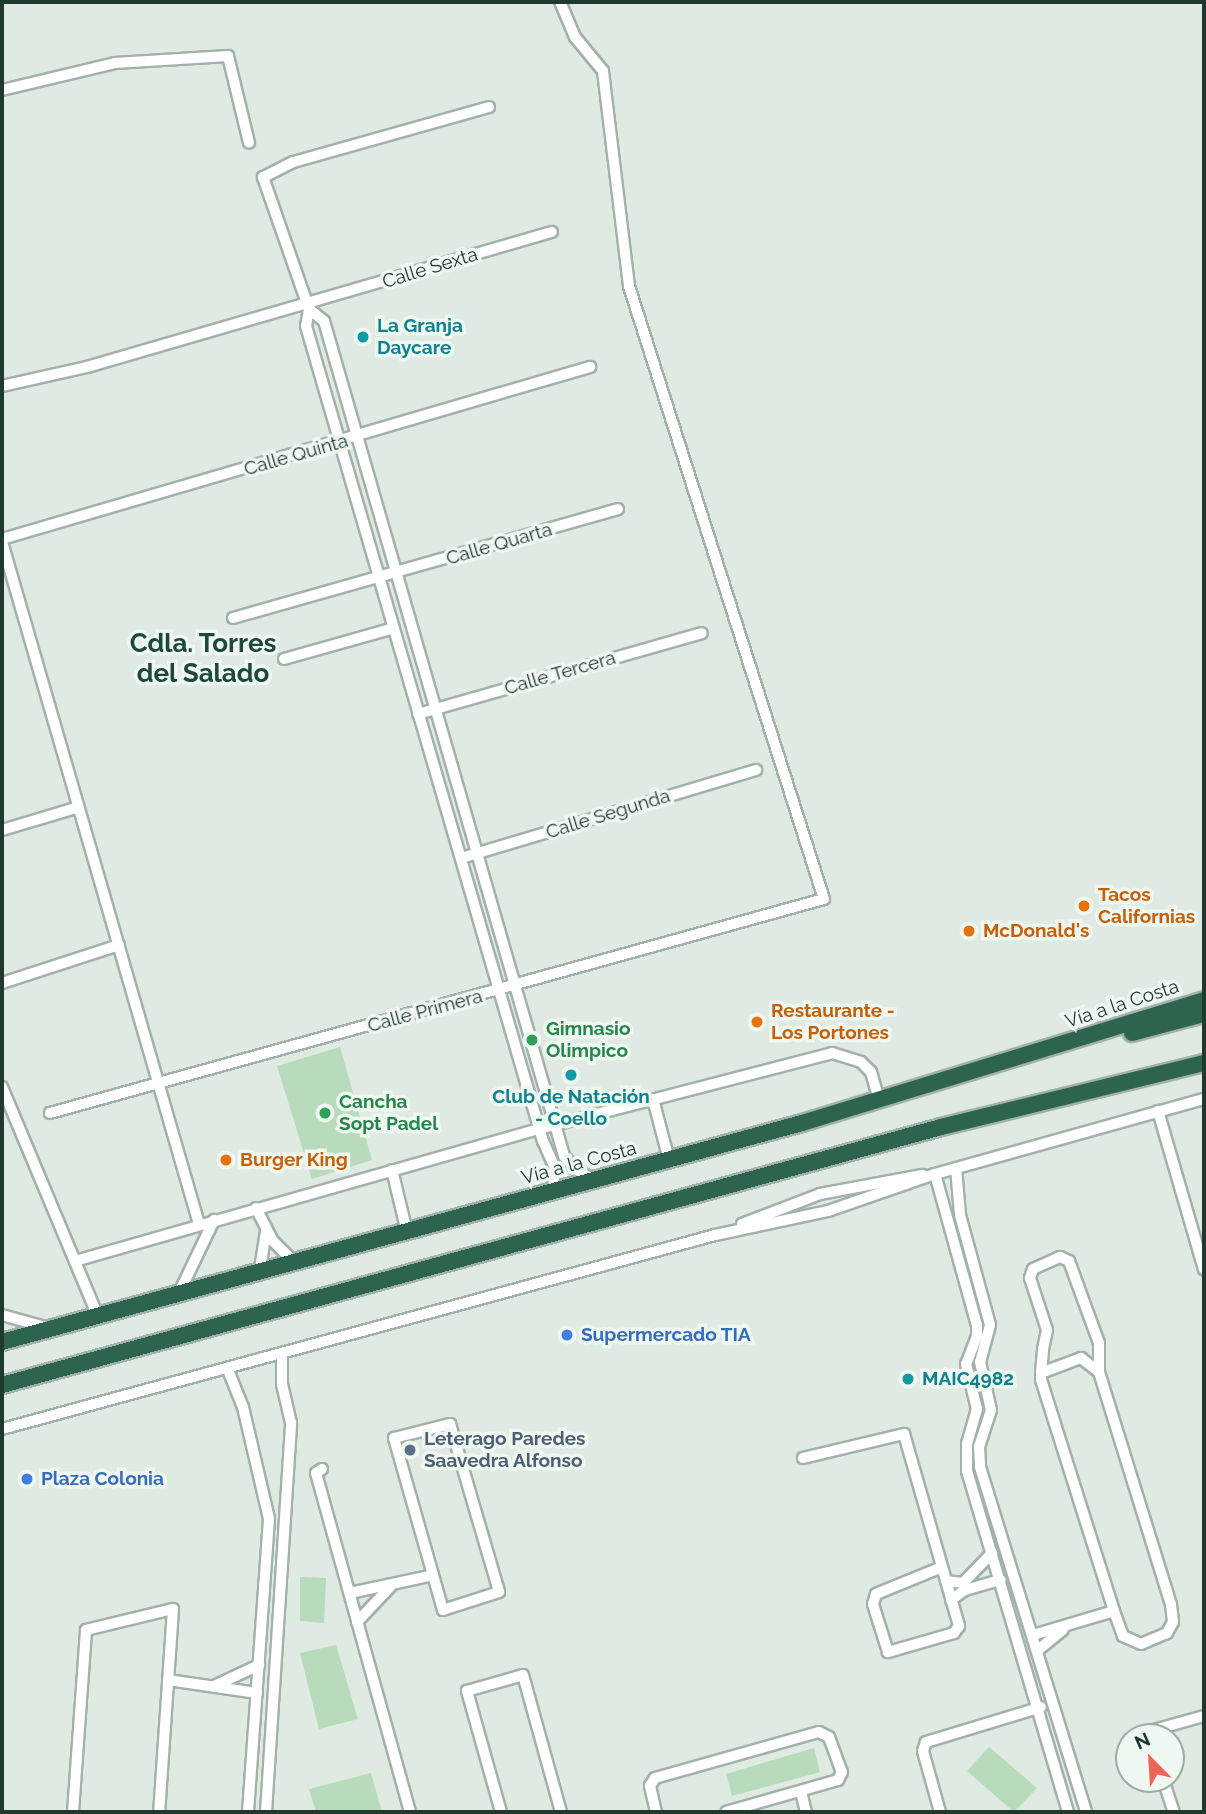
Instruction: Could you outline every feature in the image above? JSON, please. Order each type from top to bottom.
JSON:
[{"type":"highway","name":"Vía a la Costa","points":[[2,1342],[292,1259],[407,1232],[596,1181],[1030,1056],[1204,1000]]},
{"type":"highway","points":[[1030,1056],[1204,1014]]},
{"type":"highway","points":[[2,1385],[941,1127],[1204,1063]]},
{"type":"street","name":"Calle Primera","points":[[50,1113],[824,899],[629,286],[603,71],[575,37],[560,2]]},
{"type":"street","points":[[2,90],[115,63],[228,56],[249,143]]},
{"type":"street","points":[[489,107],[293,162],[263,177],[308,306],[306,326],[539,1129],[555,1168],[553,1193]]},
{"type":"street","name":"Calle Sexta","points":[[2,386],[87,367],[308,306],[552,232]]},
{"type":"street","points":[[308,306],[324,321],[565,1156],[575,1170],[596,1181]]},
{"type":"street","name":"Calle Quinta","points":[[2,540],[340,443],[590,367]]},
{"type":"street","name":"Calle Quarta","points":[[233,618],[618,509]]},
{"type":"street","points":[[2,540],[199,1224]]},
{"type":"street","points":[[284,659],[394,628]]},
{"type":"street","name":"Calle Tercera","points":[[418,713],[702,634]]},
{"type":"street","name":"Calle Segunda","points":[[461,858],[756,770]]},
{"type":"street","points":[[2,830],[79,807]]},
{"type":"street","points":[[2,983],[119,945]]},
{"type":"street","points":[[75,1261],[539,1129],[556,1127],[832,1053],[861,1062],[871,1072],[879,1100]]},
{"type":"street","points":[[2,1087],[98,1316]]},
{"type":"street","points":[[653,1099],[669,1160]]},
{"type":"street","points":[[2,1429],[282,1356],[715,1235],[828,1211],[935,1174],[1204,1099]]},
{"type":"street","points":[[1158,1111],[1204,1269]]},
{"type":"street","points":[[956,1168],[960,1215],[990,1325],[979,1371],[991,1410],[978,1454],[1086,1812]]},
{"type":"street","points":[[392,1170],[407,1232]]},
{"type":"street","points":[[715,1235],[820,1194],[935,1174]]},
{"type":"street","points":[[935,1174],[977,1325],[977,1336],[967,1364],[976,1419],[965,1456],[1069,1812]]},
{"type":"street","points":[[256,1208],[266,1231],[292,1259]]},
{"type":"street","points":[[180,1291],[214,1220]]},
{"type":"street","points":[[260,1269],[266,1231]]},
{"type":"street","points":[[1060,1257],[1069,1261],[1099,1343],[1099,1372],[1173,1622],[1153,1640],[1129,1642],[1114,1611],[1041,1373],[1047,1330],[1030,1279],[1033,1269],[1060,1257]]},
{"type":"street","points":[[2,1315],[52,1328]]},
{"type":"street","points":[[266,1812],[291,1423],[282,1384],[282,1356]]},
{"type":"street","points":[[1041,1373],[1081,1358],[1099,1372]]},
{"type":"street","points":[[228,1370],[243,1407],[269,1519],[248,1812]]},
{"type":"street","points":[[450,1424],[499,1592],[443,1610],[433,1575],[394,1438],[450,1424]]},
{"type":"street","points":[[803,1458],[904,1434],[959,1626],[954,1633],[893,1653],[883,1648],[873,1604],[876,1594],[942,1567]]},
{"type":"street","points":[[323,1469],[316,1474],[411,1812]]},
{"type":"street","points":[[979,1510],[993,1506]]},
{"type":"street","points":[[946,1581],[963,1583],[992,1553]]},
{"type":"street","points":[[349,1593],[433,1575]]},
{"type":"street","points":[[951,1600],[965,1590],[1001,1580]]},
{"type":"street","points":[[358,1622],[392,1585]]},
{"type":"street","points":[[73,1812],[86,1630],[173,1609],[159,1812]]},
{"type":"street","points":[[1033,1635],[1114,1611]]},
{"type":"street","points":[[1038,1650],[1068,1625]]},
{"type":"street","points":[[212,1687],[259,1665]]},
{"type":"street","points":[[501,1812],[467,1691],[523,1675],[561,1812]]},
{"type":"street","points":[[168,1680],[257,1693]]},
{"type":"street","points":[[940,1812],[923,1751],[926,1742],[1054,1703]]},
{"type":"street","points":[[1179,1723],[1204,1716]]},
{"type":"street","points":[[256,1717],[272,1717]]},
{"type":"street","points":[[656,1812],[650,1786],[655,1778],[824,1734],[829,1737],[841,1777],[800,1792],[726,1812]]},
{"type":"street","points":[[800,1792],[806,1812]]},
{"type":"street","points":[[1168,1793],[1174,1812]]},
{"type":"green space","name":"Cancha Sopt Padel","points":[[340,1047],[372,1160],[312,1179],[277,1066]]},
{"type":"green space","points":[[300,1577],[326,1578],[324,1623],[300,1621]]},
{"type":"green space","points":[[336,1645],[358,1719],[319,1729],[300,1653]]},
{"type":"green space","points":[[989,1747],[1037,1788],[1014,1812],[967,1771]]},
{"type":"green space","points":[[814,1748],[820,1772],[732,1796],[726,1774]]},
{"type":"green space","points":[[371,1773],[382,1812],[316,1812],[309,1789]]},
{"type":"place","name":"La Granja Daycare","points":[[363,337]]},
{"type":"place","name":"Tacos Californias","points":[[1084,906]]},
{"type":"place","name":"McDonald's","points":[[969,931]]},
{"type":"place","name":"Restaurante - Los Portones","points":[[757,1022]]},
{"type":"place","name":"Gimnasio Olimpico","points":[[532,1040]]},
{"type":"place","name":"Club de Natación - Coello","points":[[571,1075]]},
{"type":"place","name":"Cancha Sopt Padel","points":[[325,1113]]},
{"type":"place","name":"Burger King","points":[[226,1160]]},
{"type":"place","name":"Supermercado TIA","points":[[567,1335]]},
{"type":"place","name":"MAIC4982","points":[[908,1379]]},
{"type":"place","name":"Leterago Paredes Saavedra Alfonso","points":[[410,1450]]},
{"type":"place","name":"Plaza Colonia","points":[[27,1479]]},
{"type":"district","name":"Cdla. Torres del Salado","points":[[203,659]]}]
